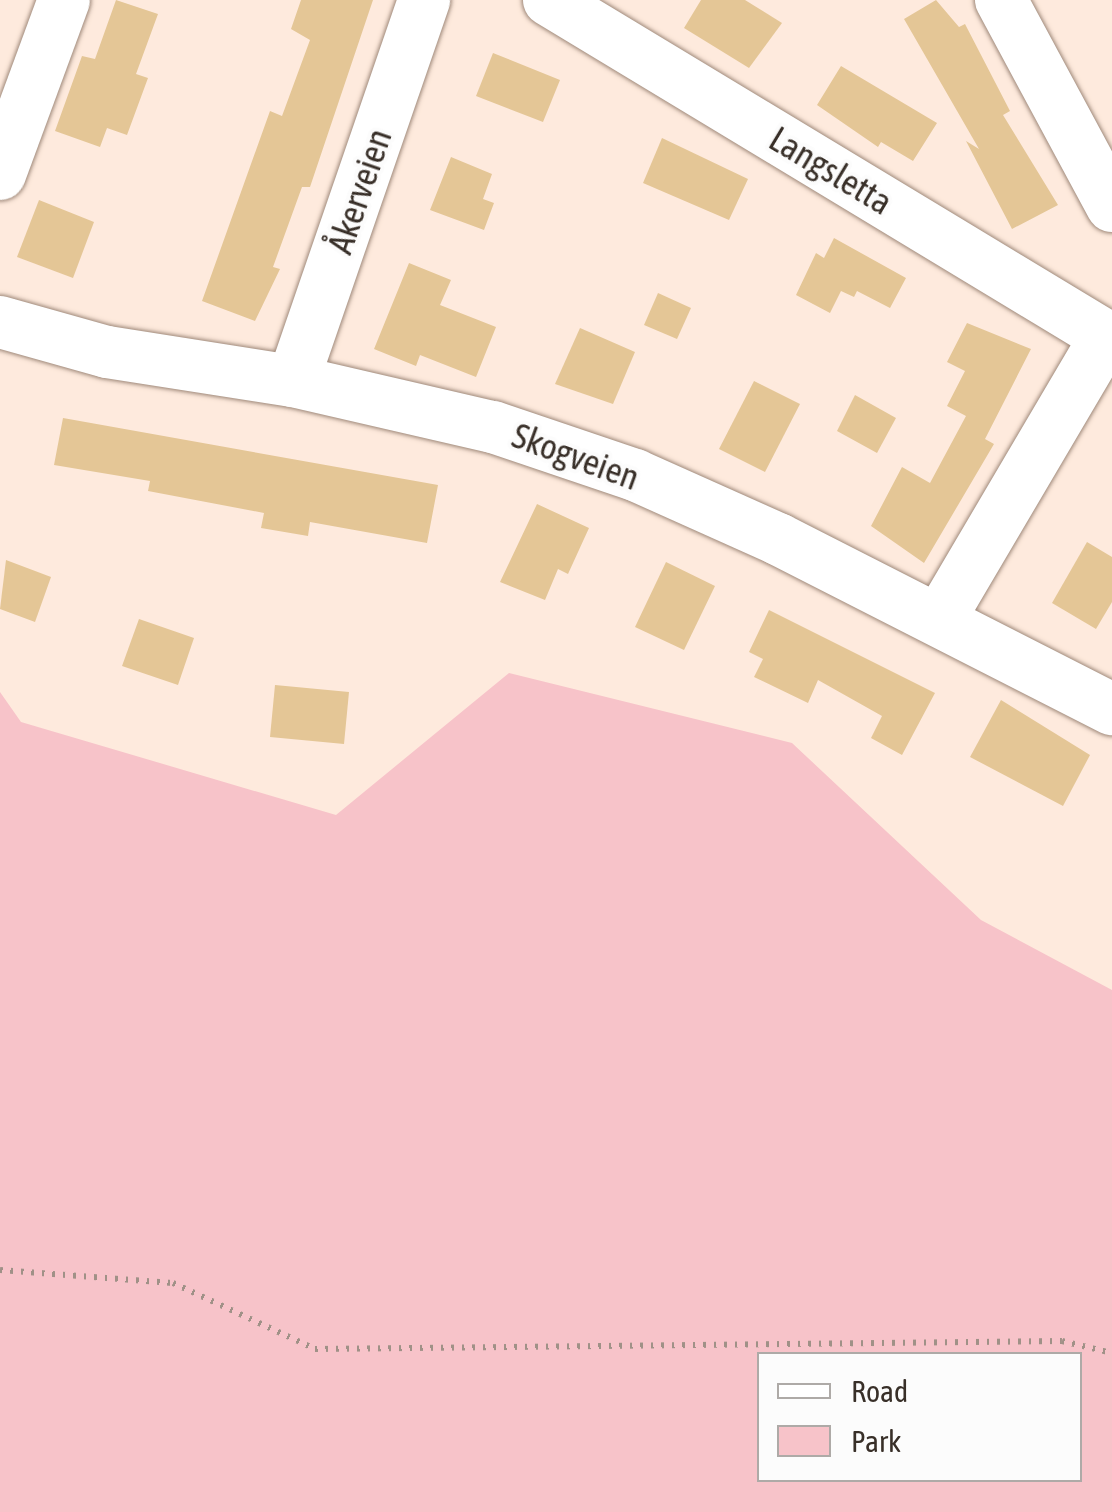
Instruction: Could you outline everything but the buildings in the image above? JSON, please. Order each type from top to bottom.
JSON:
[{"type":"street","points":[[0,174],[64,0]]},
{"type":"street","name":"Åkerveien","points":[[293,381],[424,0]]},
{"type":"street","name":"Langsletta","points":[[550,0],[1109,339]]},
{"type":"street","points":[[1001,0],[1112,206]]},
{"type":"street","name":"Skogveien","points":[[0,322],[106,352],[293,381],[492,426],[635,475],[938,620],[1112,709]]},
{"type":"street","points":[[938,620],[1109,339]]},
{"type":"path","points":[[0,1270],[172,1282],[316,1349],[1062,1341],[1112,1353]]},
{"type":"green space","points":[[509,673],[792,743],[981,920],[1112,990],[1112,1512],[0,1512],[0,692],[21,722],[336,815]]}]
